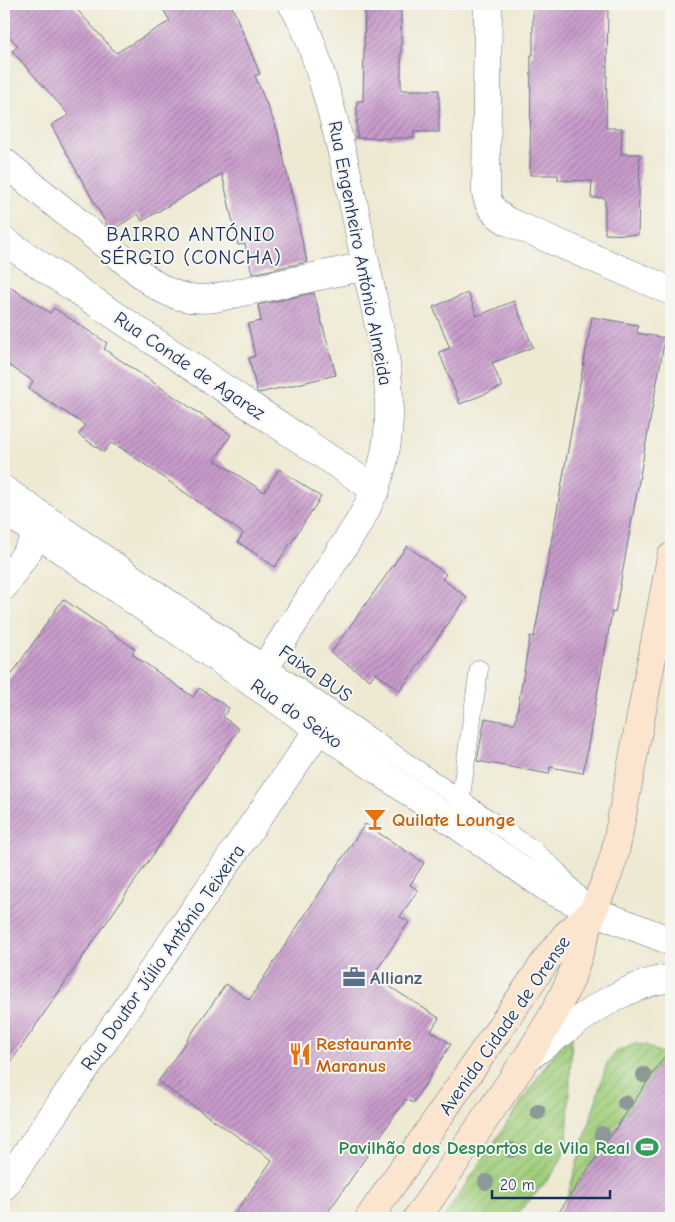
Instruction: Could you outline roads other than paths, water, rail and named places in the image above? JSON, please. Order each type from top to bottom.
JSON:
[{"type":"main road","name":"Avenida Cidade de Orense","points":[[417,1218],[527,1058],[553,1015],[570,981],[593,911],[609,872],[619,834],[671,557]]},
{"type":"main road","name":"Avenida Cidade de Orense","points":[[369,1218],[552,952],[567,934],[593,911]]},
{"type":"street","name":"Rua Engenheiro António Almeida","points":[[261,675],[358,524],[376,490],[387,447],[389,400],[387,370],[337,129],[309,36],[292,4]]},
{"type":"street","points":[[488,4],[486,192],[493,212],[508,222],[671,291]]},
{"type":"street","points":[[8,165],[151,282],[164,291],[180,297],[195,299],[214,298],[366,266]]},
{"type":"street","name":"Rua Conde de Agarez","points":[[4,241],[376,490]]},
{"type":"street","name":"Rua do Seixo","points":[[4,510],[261,675],[320,729],[458,812],[549,889],[593,911],[671,941]]},
{"type":"street","points":[[4,586],[39,534]]},
{"type":"street","name":"Rua Doutor Júlio António Teixeira","points":[[4,1186],[320,729]]},
{"type":"street","points":[[527,1058],[597,1007],[622,993],[640,985],[671,978]]},
{"type":"lane","name":"Faixa BUS","points":[[4,484],[261,675],[458,812]]},
{"type":"lane","points":[[458,812],[479,669]]},
{"type":"place","name":"Quilate Lounge","points":[[375,819]]},
{"type":"place","name":"Allianz","points":[[354,977]]},
{"type":"place","name":"Restaurante Maranus","points":[[300,1054]]},
{"type":"place","name":"Pavilhão dos Desportos de Vila Real","points":[[647,1147]]},
{"type":"district","name":"BAIRRO ANTÓNIO SÉRGIO (CONCHA)","points":[[191,246]]}]
